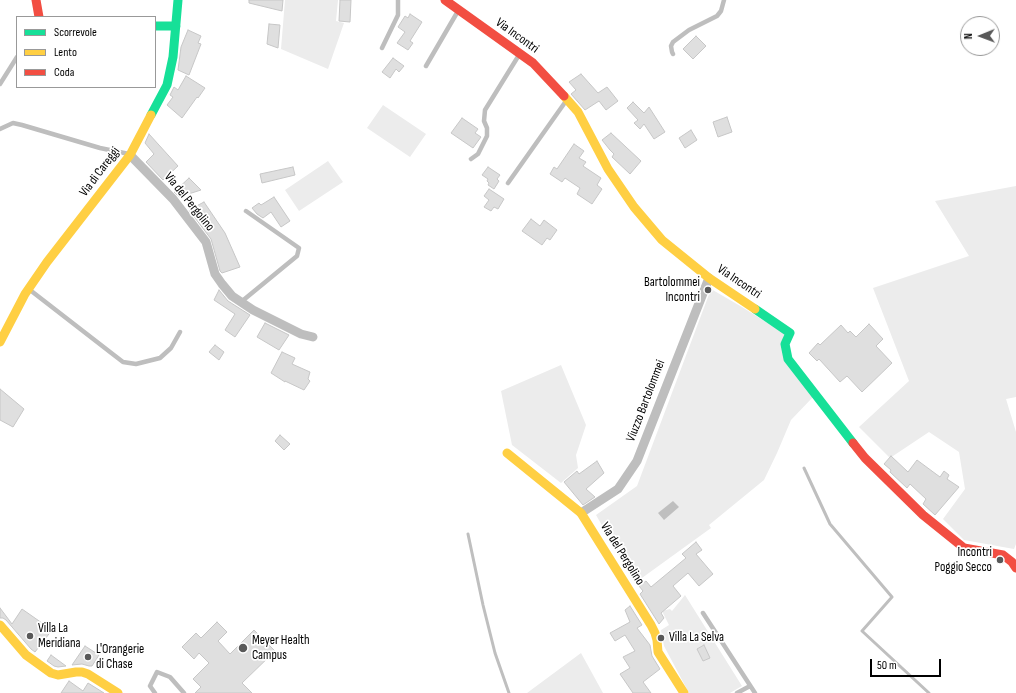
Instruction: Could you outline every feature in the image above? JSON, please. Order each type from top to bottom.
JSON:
[{"type":"street","points":[[36,0],[39,16]]},
{"type":"street","name":"Via di Careggi","points":[[0,342],[28,289],[130,155],[167,85],[173,57],[178,0]]},
{"type":"street","name":"Via Incontri","points":[[445,0],[533,63],[578,112],[608,168],[634,208],[662,240],[709,278],[790,333],[785,344],[788,359],[865,458],[923,515],[964,548],[1003,555],[1012,562],[1016,568]]},
{"type":"street","points":[[156,26],[176,26]]},
{"type":"street","name":"Via del Pergolino","points":[[130,155],[173,198],[206,242],[216,274],[232,296],[253,310],[301,334],[313,338]]},
{"type":"street","name":"Viuzzo Bartolommei","points":[[581,513],[618,489],[637,461],[709,278]]},
{"type":"street","name":"Via del Pergolino","points":[[507,453],[581,513],[651,625],[657,640],[658,652],[684,693]]},
{"type":"street","points":[[0,625],[26,654],[50,673],[58,675],[82,672],[88,674],[118,693]]},
{"type":"lane","points":[[382,48],[398,15],[398,0]]},
{"type":"lane","points":[[673,54],[671,46],[673,42],[689,30],[717,16],[721,11],[724,0]]},
{"type":"lane","points":[[426,66],[459,10]]},
{"type":"lane","points":[[471,159],[478,154],[487,136],[487,128],[484,121],[485,110],[520,53]]},
{"type":"lane","points":[[0,84],[16,59]]},
{"type":"lane","points":[[508,184],[566,99]]},
{"type":"lane","points":[[0,129],[13,123],[130,155]]},
{"type":"lane","points":[[241,302],[297,256],[299,248],[246,211]]},
{"type":"lane","points":[[28,289],[123,362],[136,364],[160,358],[171,348],[180,332]]},
{"type":"lane","points":[[703,614],[755,693]]},
{"type":"lane","points":[[155,693],[150,686],[158,672],[170,677],[184,693]]},
{"type":"lane","points":[[737,693],[750,686]]},
{"type":"shaded area","points":[[285,0],[338,0],[336,21],[344,23],[328,69],[281,49]]},
{"type":"shaded area","points":[[383,105],[426,134],[410,157],[367,128]]},
{"type":"shaded area","points":[[328,161],[343,182],[299,211],[285,190]]},
{"type":"shaded area","points":[[1016,186],[1016,397],[1006,399],[1016,432],[1016,544],[1014,549],[964,540],[943,519],[965,489],[959,452],[929,432],[890,458],[859,427],[909,381],[873,288],[969,256],[935,201]]},
{"type":"shaded area","points":[[711,289],[785,334],[782,347],[813,397],[791,420],[764,480],[709,525],[711,528],[635,583],[596,515],[637,486]]},
{"type":"shaded area","points":[[561,365],[586,425],[576,455],[578,468],[561,483],[512,445],[501,391]]},
{"type":"shaded area","points":[[673,501],[679,507],[664,520],[658,513]]},
{"type":"shaded area","points":[[685,595],[742,686],[730,693],[689,693],[664,646],[661,630],[669,625],[662,611],[670,609],[672,611]]},
{"type":"shaded area","points":[[581,653],[603,693],[527,693]]},
{"type":"building","points":[[249,0],[283,0],[282,11],[249,3]]},
{"type":"building","points":[[340,0],[351,0],[350,22],[339,21]]},
{"type":"building","points":[[410,14],[422,22],[410,41],[413,43],[408,50],[397,43],[405,32],[398,27],[405,16],[408,18]]},
{"type":"building","points":[[269,24],[280,25],[278,48],[267,44]]},
{"type":"building","points":[[188,30],[201,36],[198,43],[201,44],[189,75],[178,70],[181,47]]},
{"type":"building","points":[[696,36],[706,46],[693,59],[683,49]]},
{"type":"building","points":[[393,58],[404,66],[399,72],[396,69],[390,78],[382,72]]},
{"type":"building","points":[[581,74],[598,93],[607,87],[618,101],[606,110],[599,101],[585,110],[571,94],[576,90],[569,82]]},
{"type":"building","points":[[186,76],[205,88],[182,118],[167,105],[173,97],[170,95],[174,87],[178,90]]},
{"type":"building","points":[[633,102],[644,113],[649,107],[665,132],[654,139],[644,124],[640,129],[634,123],[638,120],[627,108]]},
{"type":"building","points":[[727,117],[732,132],[718,137],[713,122]]},
{"type":"building","points":[[462,118],[478,129],[475,133],[481,137],[473,148],[451,133]]},
{"type":"building","points":[[691,130],[697,140],[685,148],[679,138]]},
{"type":"building","points":[[611,133],[641,161],[630,174],[612,157],[614,154],[602,140]]},
{"type":"building","points":[[149,134],[178,166],[163,180],[146,162],[154,154],[145,143]]},
{"type":"building","points":[[574,144],[584,151],[579,158],[586,162],[583,166],[601,178],[597,185],[602,189],[592,204],[577,194],[580,188],[565,178],[562,182],[550,174],[554,167],[557,169]]},
{"type":"building","points":[[293,167],[295,175],[262,183],[260,174]]},
{"type":"building","points":[[488,167],[500,175],[497,179],[499,181],[494,189],[488,185],[488,179],[482,175]]},
{"type":"building","points":[[189,178],[201,190],[179,197],[174,192]]},
{"type":"building","points":[[489,189],[504,199],[498,209],[494,207],[491,211],[484,207],[489,200],[484,196]]},
{"type":"building","points":[[274,197],[290,221],[281,227],[271,212],[263,218],[252,208],[259,203],[261,205]]},
{"type":"building","points":[[204,202],[225,233],[240,267],[222,273],[220,271],[211,239],[189,210]]},
{"type":"building","points":[[531,219],[540,226],[544,220],[557,230],[550,240],[547,238],[542,245],[522,231]]},
{"type":"building","points":[[219,290],[228,301],[250,315],[235,337],[225,330],[235,314],[214,300]]},
{"type":"building","points":[[265,323],[289,335],[279,350],[257,337]]},
{"type":"building","points":[[869,324],[883,339],[876,346],[892,363],[862,392],[847,376],[840,382],[819,359],[817,361],[809,353],[818,343],[820,345],[841,325],[848,333],[850,331],[856,337]]},
{"type":"building","points":[[215,345],[224,352],[219,360],[209,352]]},
{"type":"building","points":[[282,352],[295,358],[292,364],[310,372],[308,379],[310,381],[304,390],[285,382],[271,373]]},
{"type":"building","points":[[0,389],[24,409],[13,427],[0,420]]},
{"type":"building","points":[[280,435],[290,444],[284,450],[275,441]]},
{"type":"building","points":[[891,456],[908,472],[917,460],[940,477],[944,471],[949,475],[947,479],[959,487],[935,515],[923,504],[926,499],[910,484],[907,488],[890,472],[891,470],[884,464]]},
{"type":"building","points":[[597,461],[604,473],[586,489],[595,497],[583,505],[564,482],[577,471],[579,474]]},
{"type":"building","points":[[696,542],[702,550],[696,554],[713,574],[699,586],[688,573],[673,586],[681,596],[661,613],[664,618],[659,624],[640,594],[643,591],[639,586],[646,581],[651,587],[686,558],[682,554]]},
{"type":"building","points":[[630,606],[642,625],[637,628],[650,645],[652,656],[660,669],[643,682],[651,693],[633,693],[620,674],[630,668],[623,657],[635,651],[625,635],[615,641],[610,633],[630,622],[625,610]]},
{"type":"building","name":"Villa La Meridiana","points":[[0,608],[12,624],[22,609],[52,630],[35,652],[6,620],[0,618]]},
{"type":"building","points":[[217,622],[227,632],[218,641],[230,654],[254,630],[275,651],[242,683],[252,693],[195,693],[201,687],[193,679],[209,663],[199,653],[194,659],[182,647],[196,633],[201,638]]},
{"type":"building","points":[[704,645],[710,658],[703,661],[697,649]]},
{"type":"building","name":"L'Orangerie di Chase","points":[[85,646],[99,655],[92,666],[82,664],[72,665]]},
{"type":"building","points":[[51,655],[66,666],[54,666],[47,661]]},
{"type":"building","points":[[69,681],[83,691],[88,683],[104,693],[61,693]]},
{"type":"waterway","points":[[804,468],[830,524],[892,597],[862,631],[929,693]]},
{"type":"waterway","points":[[468,534],[495,653],[509,693]]},
{"type":"traffic: fast","points":[[151,115],[167,85],[173,57],[178,0]]},
{"type":"traffic: fast","points":[[156,26],[176,26]]},
{"type":"traffic: fast","points":[[755,309],[790,333],[785,344],[788,359],[853,443]]},
{"type":"traffic: slow","points":[[564,96],[578,112],[608,169],[634,207],[662,240],[709,278],[755,309]]},
{"type":"traffic: slow","points":[[0,342],[25,294],[47,262],[130,155],[151,115]]},
{"type":"traffic: slow","points":[[507,453],[581,513],[651,625],[657,640],[658,652],[684,693]]},
{"type":"traffic: slow","points":[[0,625],[26,655],[51,673],[58,675],[82,672],[88,674],[118,693]]},
{"type":"traffic: jam","points":[[36,0],[39,16]]},
{"type":"traffic: jam","points":[[445,0],[533,63],[564,96]]},
{"type":"traffic: jam","points":[[853,443],[865,458],[923,515],[964,548],[1003,555],[1012,562],[1016,568]]},
{"type":"place","name":"Bartolommei Incontri","points":[[708,290]]},
{"type":"place","name":"Incontri Poggio Secco","points":[[1000,560]]},
{"type":"place","name":"Villa La Meridiana","points":[[30,636]]},
{"type":"place","name":"Villa La Selva","points":[[661,638]]},
{"type":"place","name":"Meyer Health Campus","points":[[243,648]]},
{"type":"place","name":"L'Orangerie di Chase","points":[[88,657]]}]
